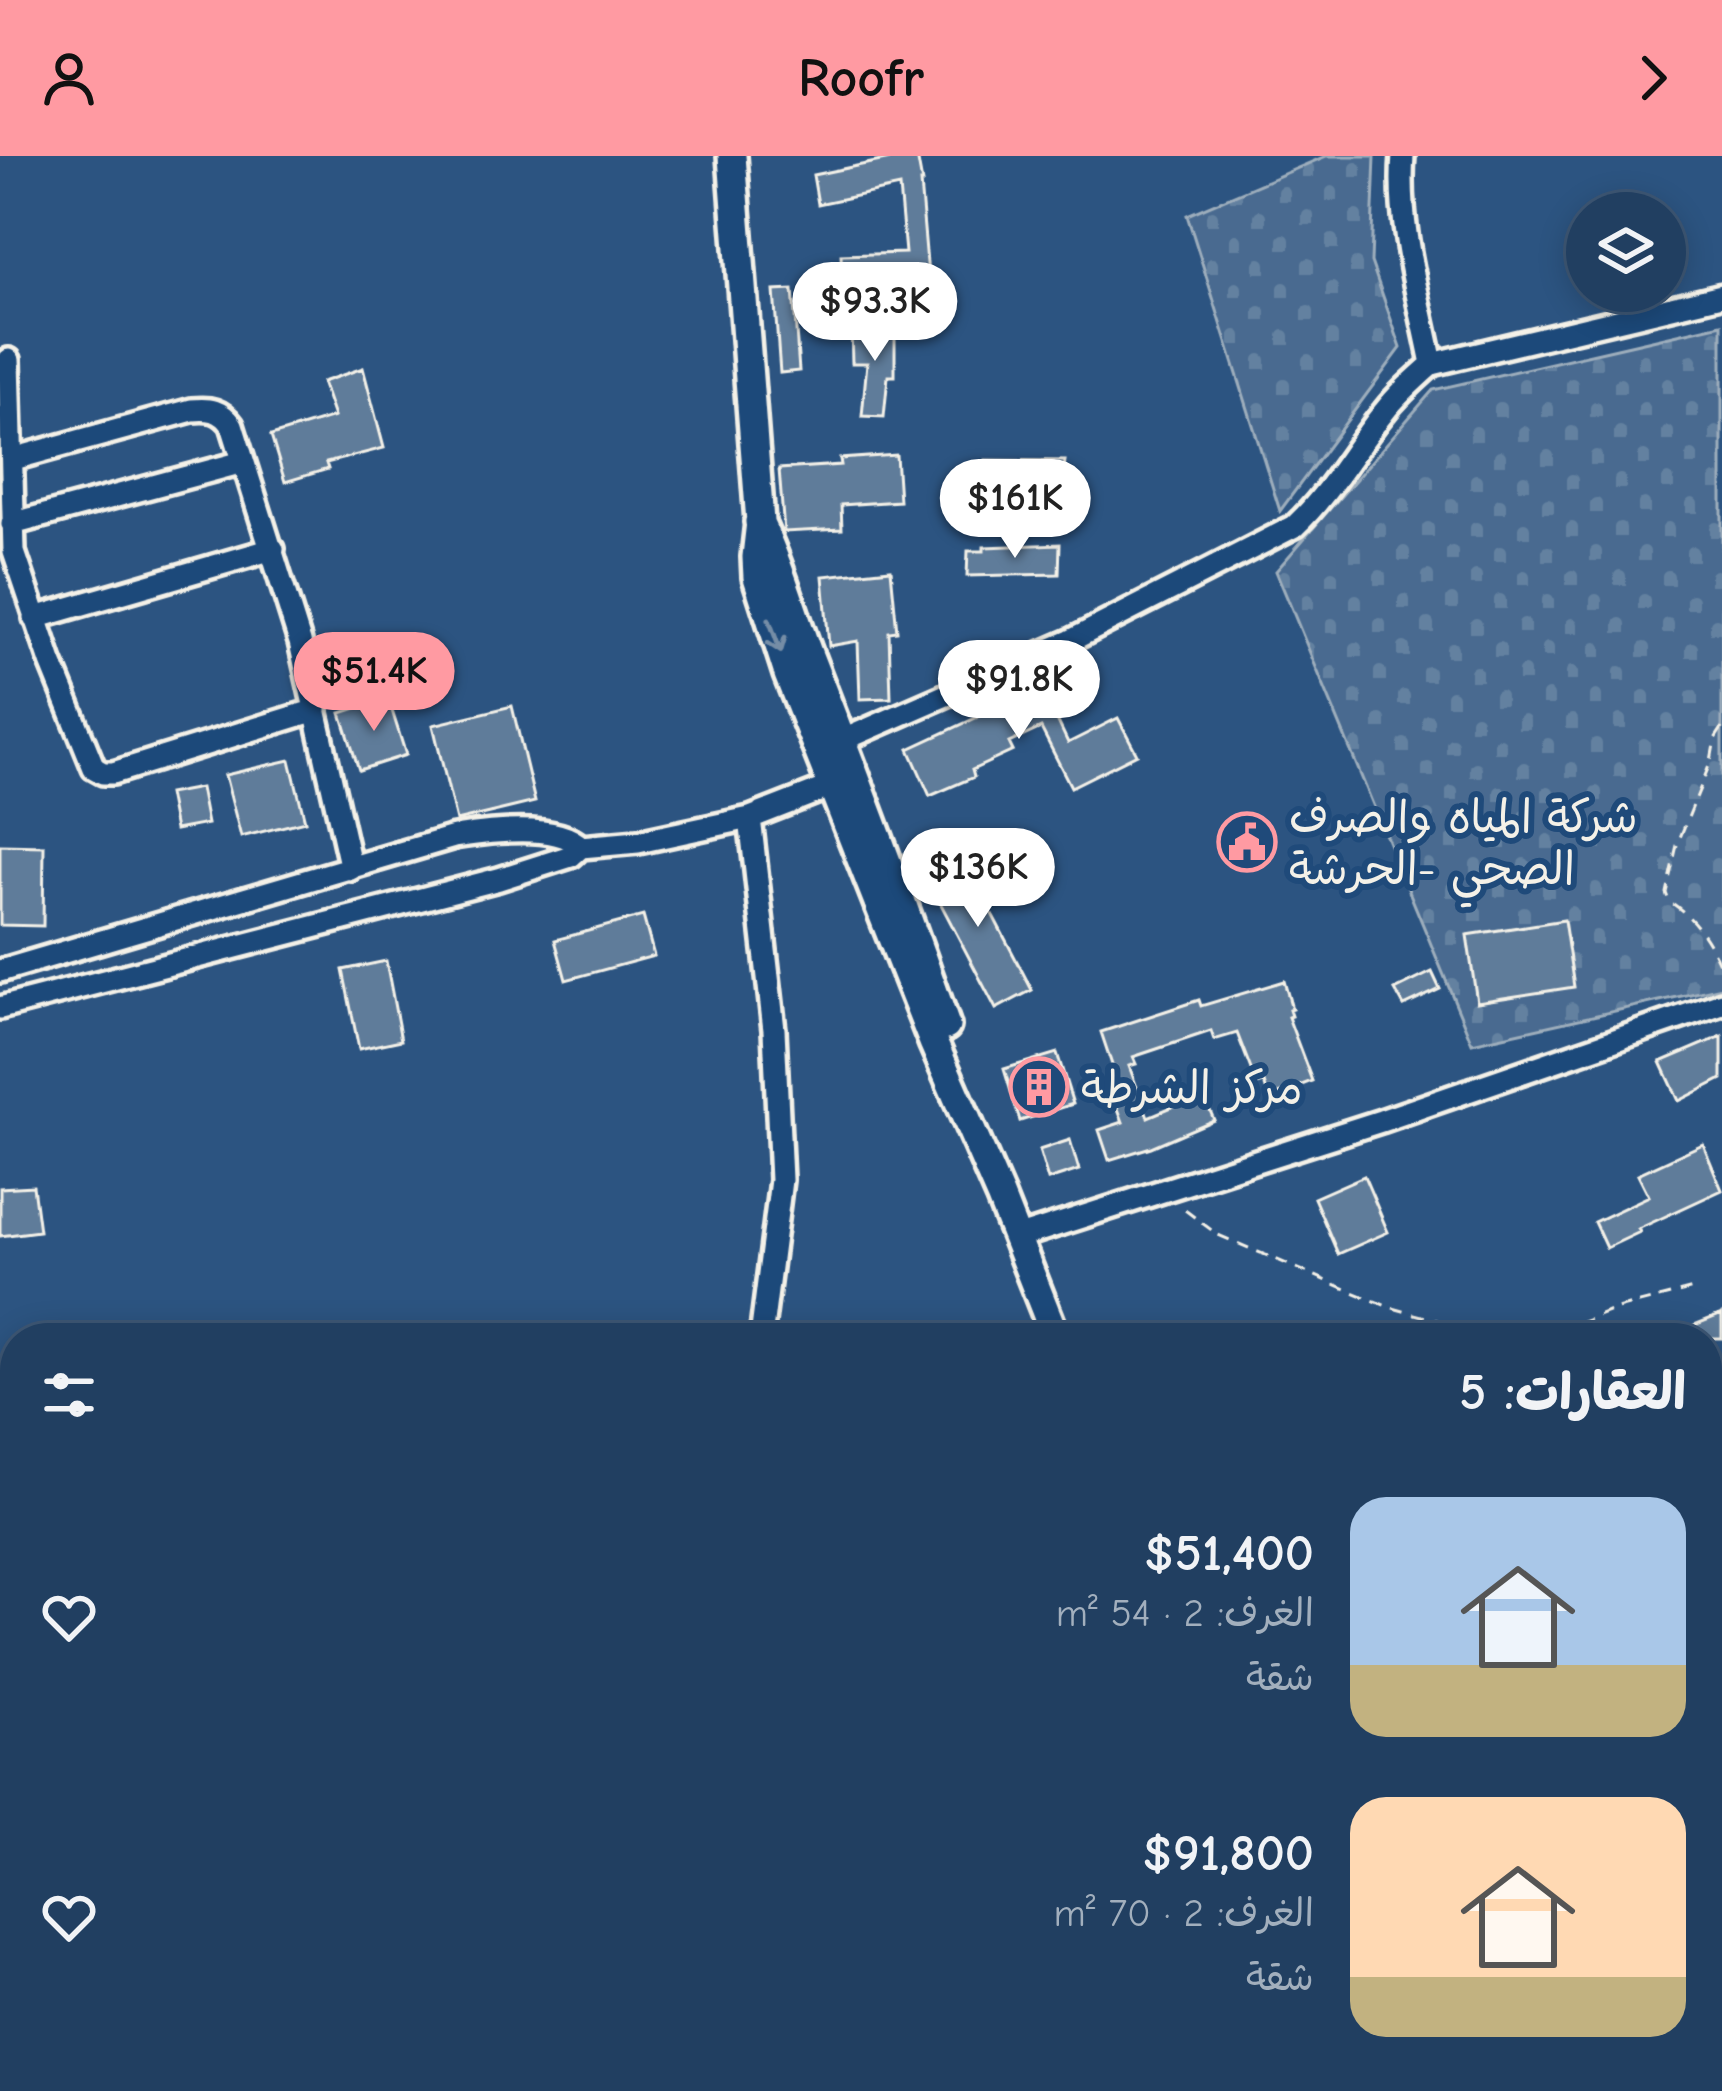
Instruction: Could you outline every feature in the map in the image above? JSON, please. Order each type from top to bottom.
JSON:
[{"type":"main road","points":[[718,156],[745,503],[774,552],[808,656],[843,740],[845,781]]},
{"type":"main road","points":[[732,156],[760,522],[756,557],[763,602],[788,674],[845,781],[933,1042],[1050,1323]]},
{"type":"street","points":[[1403,156],[1405,219],[1432,364]]},
{"type":"street","points":[[843,740],[1070,641],[1295,526],[1320,503],[1381,414],[1432,364],[1722,295]]},
{"type":"street","points":[[10,360],[16,560],[94,768],[113,773],[316,710]]},
{"type":"street","points":[[13,459],[206,408],[224,414],[232,425],[300,642],[350,869]]},
{"type":"street","points":[[12,524],[243,462]]},
{"type":"street","points":[[35,618],[273,549]]},
{"type":"street","points":[[1,1003],[500,879],[571,856],[581,847],[638,842],[750,818],[845,781]]},
{"type":"street","points":[[750,818],[774,1030],[781,1180],[763,1323]]},
{"type":"street","points":[[0,971],[454,837],[523,831],[573,839],[581,847]]},
{"type":"street","points":[[1016,1238],[1381,1121],[1722,1003]]},
{"type":"path","points":[[1722,728],[1678,845],[1666,892],[1669,901],[1685,911],[1702,933],[1722,970]]},
{"type":"path","points":[[1170,1189],[1194,1219],[1218,1235],[1389,1306],[1448,1323]]},
{"type":"path","points":[[1574,1323],[1693,1289]]},
{"type":"green space","points":[[1326,156],[1375,156],[1371,262],[1401,348],[1280,511],[1187,215]]},
{"type":"green space","points":[[1722,324],[1722,987],[1472,1043],[1276,571],[1433,390]]},
{"type":"building","points":[[917,156],[928,275],[842,277],[841,255],[905,253],[899,187],[818,204],[813,175]]},
{"type":"building","points":[[793,290],[799,371],[780,373],[774,291]]},
{"type":"building","points":[[895,326],[895,376],[888,376],[884,417],[862,416],[867,363],[852,363],[851,327]]},
{"type":"building","points":[[363,368],[384,448],[326,463],[328,469],[285,482],[271,436],[334,417],[322,382]]},
{"type":"building","points":[[896,455],[899,501],[841,505],[842,529],[784,532],[779,469]]},
{"type":"building","points":[[986,460],[1065,461],[1062,488],[986,488]]},
{"type":"building","points":[[1060,544],[1059,574],[967,576],[968,551]]},
{"type":"building","points":[[891,569],[897,631],[889,632],[891,698],[860,699],[858,641],[829,646],[823,576]]},
{"type":"building","points":[[1066,676],[1075,693],[1050,705],[1068,743],[1118,718],[1137,754],[1071,787],[1041,728],[1009,743],[1013,751],[972,770],[974,777],[930,796],[909,749]]},
{"type":"building","points":[[388,698],[406,755],[359,770],[341,713]]},
{"type":"building","points":[[512,706],[535,802],[456,821],[433,725]]},
{"type":"building","points":[[290,760],[305,821],[241,837],[225,775]]},
{"type":"building","points":[[200,788],[207,824],[175,830],[168,794]]},
{"type":"building","points":[[0,845],[44,846],[43,926],[0,925]]},
{"type":"building","points":[[959,851],[1032,990],[996,1009],[923,870]]},
{"type":"building","points":[[643,916],[654,956],[566,980],[555,940]]},
{"type":"building","points":[[1564,920],[1574,987],[1477,1002],[1467,935]]},
{"type":"building","points":[[386,961],[401,1040],[359,1049],[343,970]]},
{"type":"building","points":[[1432,972],[1440,989],[1404,1006],[1395,990]]},
{"type":"building","points":[[1284,981],[1292,1009],[1288,1017],[1312,1081],[1269,1098],[1264,1083],[1257,1085],[1237,1033],[1214,1040],[1211,1031],[1133,1057],[1136,1064],[1129,1066],[1148,1117],[1203,1094],[1214,1120],[1109,1160],[1099,1130],[1123,1122],[1110,1087],[1118,1083],[1101,1032],[1199,1000],[1201,1006]]},
{"type":"building","points":[[1722,1036],[1722,1079],[1679,1101],[1661,1062]]},
{"type":"building","name":"مركز الشرطة","points":[[1057,1053],[1073,1104],[1020,1121],[1004,1069]]},
{"type":"building","points":[[1070,1140],[1079,1170],[1048,1180],[1039,1150]]},
{"type":"building","points":[[1703,1144],[1722,1190],[1606,1248],[1594,1222],[1649,1196],[1638,1174]]},
{"type":"building","points":[[1364,1176],[1388,1232],[1338,1254],[1314,1198]]},
{"type":"building","points":[[33,1186],[39,1231],[0,1236],[0,1188]]},
{"type":"building","points":[[1722,1314],[1722,1323],[1699,1323]]},
{"type":"place","name":"شركة المياه والصرف الصحي -الحرشة","points":[[1247,842]]},
{"type":"place","name":"مركز الشرطة","points":[[1039,1087]]}]
